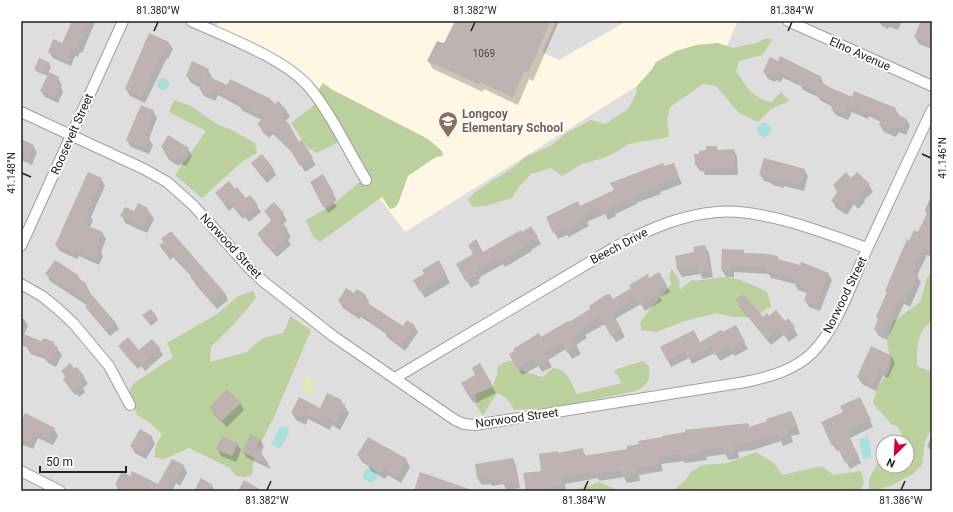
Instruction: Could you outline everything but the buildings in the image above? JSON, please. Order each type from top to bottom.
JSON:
[{"type":"street","name":"Roosevelt Street","points":[[21,246],[123,21]]},
{"type":"street","points":[[191,21],[260,53],[286,67],[308,86],[321,103],[366,180]]},
{"type":"street","name":"Elno Avenue","points":[[788,21],[932,86]]},
{"type":"street","name":"Norwood Street","points":[[21,112],[144,169],[167,182],[194,206],[249,268],[264,282],[340,340],[455,420],[464,424],[475,425],[737,384],[768,377],[793,367],[813,352],[826,336],[836,319],[867,248],[932,110]]},
{"type":"street","name":"Beech Drive","points":[[395,378],[617,246],[645,231],[695,215],[718,212],[745,213],[779,220],[867,248]]},
{"type":"street","points":[[21,284],[42,296],[74,324],[109,366],[130,405]]},
{"type":"street","points":[[21,471],[46,488],[60,491]]},
{"type":"shaded area","points":[[21,21],[932,21],[932,491],[21,491]]},
{"type":"shaded area","name":"Longcoy Elementary School","points":[[219,21],[738,21],[725,50],[680,59],[405,232],[366,180],[321,103],[286,67],[214,31]]},
{"type":"shaded area","points":[[556,21],[627,21],[559,60],[542,52]]},
{"type":"green space","points":[[766,38],[772,40],[762,55],[739,61],[736,71],[750,91],[764,100],[771,102],[781,92],[789,101],[771,109],[758,122],[739,113],[716,86],[703,84],[670,107],[667,119],[669,137],[628,144],[606,157],[582,164],[562,176],[551,168],[531,174],[519,187],[512,198],[485,206],[473,207],[468,200],[475,192],[514,167],[525,157],[552,145],[566,133],[591,120],[605,124],[628,109],[636,94],[637,86],[652,69],[656,62],[676,51],[696,45],[718,43],[733,48],[757,43]]},
{"type":"green space","points":[[323,83],[333,90],[428,139],[442,151],[443,156],[436,157],[408,176],[398,204],[394,208],[390,209],[382,197],[320,242],[313,237],[306,220],[334,204],[366,176],[339,128],[337,143],[317,153],[308,148],[291,123],[322,99],[317,92]]},
{"type":"green space","points":[[174,100],[191,106],[218,125],[230,129],[255,143],[257,153],[243,161],[202,198],[175,175],[206,131],[169,112]]},
{"type":"green space","points":[[672,269],[679,280],[680,290],[692,280],[721,277],[738,279],[767,292],[771,306],[755,317],[732,317],[716,313],[685,321],[656,332],[641,330],[640,322],[671,284],[669,276]]},
{"type":"green space","points":[[932,272],[932,321],[923,330],[918,341],[917,366],[932,372],[932,427],[925,442],[922,465],[915,472],[915,434],[902,434],[898,427],[891,424],[877,409],[873,402],[878,387],[889,371],[891,363],[887,343],[893,322],[920,302],[927,278]]},
{"type":"green space","points":[[253,291],[256,298],[236,322],[211,347],[210,362],[247,352],[264,338],[283,333],[290,316],[311,330],[274,417],[254,456],[252,475],[245,477],[236,476],[230,468],[189,448],[164,459],[154,457],[156,445],[162,434],[149,422],[137,415],[131,399],[130,390],[134,383],[173,357],[167,343],[217,314],[238,296]]},
{"type":"green space","points":[[508,361],[513,361],[517,369],[542,377],[553,368],[558,369],[568,377],[577,394],[622,383],[614,370],[643,361],[649,366],[649,379],[644,386],[636,391],[545,408],[514,410],[503,396],[497,393],[483,415],[476,405],[476,394],[493,386],[497,375],[498,366]]},
{"type":"green space","points":[[310,375],[314,390],[311,394],[308,394],[303,392],[302,384]]},
{"type":"green space","points":[[756,452],[774,463],[782,475],[822,466],[833,475],[861,471],[864,482],[860,491],[673,491],[692,471],[702,465],[728,463]]},
{"type":"green space","points":[[875,468],[875,474],[913,474],[890,486],[876,490],[869,489],[869,479]]},
{"type":"green space","points":[[599,482],[620,491],[565,491],[587,487]]},
{"type":"water","points":[[165,78],[168,79],[168,89],[161,90],[158,89],[157,82],[158,79]]},
{"type":"water","points":[[764,123],[769,125],[771,130],[769,135],[764,137],[759,135],[757,130],[759,125]]},
{"type":"water","points":[[283,426],[288,428],[290,431],[280,449],[271,444],[280,427]]},
{"type":"water","points":[[868,437],[872,457],[863,459],[859,439]]},
{"type":"water","points":[[370,468],[375,470],[377,475],[375,480],[370,482],[365,480],[363,475],[365,470]]},
{"type":"place","name":"Longcoy Elementary School","points":[[448,138]]}]
